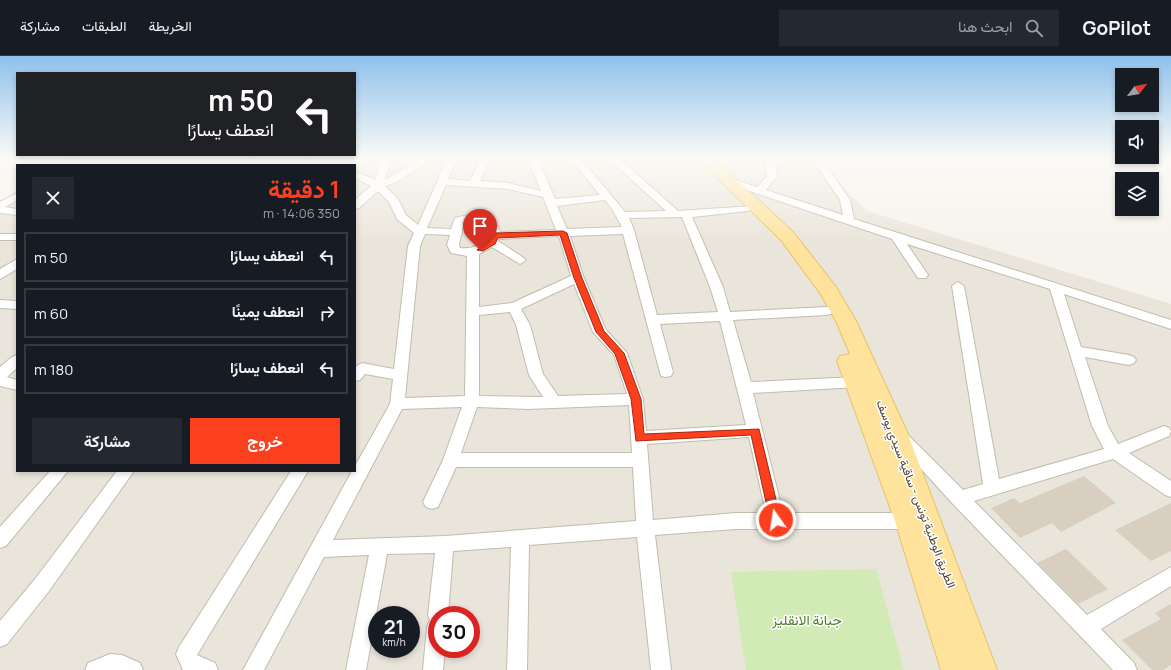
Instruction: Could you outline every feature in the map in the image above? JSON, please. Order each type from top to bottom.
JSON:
[{"type":"main road","name":"الطريق الوطنية تونس - ساقية سيدي يوسف","points":[[736,188],[753,200],[805,276],[826,311],[857,382],[870,423],[909,521],[956,670]]},
{"type":"main road","name":"الطريق الوطنية تونس - ساقية سيدي يوسف","points":[[737,188],[787,236],[829,291],[857,343],[895,432],[981,670]]},
{"type":"street","points":[[356,205],[375,188]]},
{"type":"street","points":[[381,188],[394,201],[401,217],[419,231],[456,232]]},
{"type":"street","points":[[253,670],[397,404],[412,255],[419,231],[439,188]]},
{"type":"street","points":[[513,188],[549,199],[608,197]]},
{"type":"street","points":[[544,188],[600,332],[620,353],[636,399],[645,528],[661,670]]},
{"type":"street","points":[[600,188],[622,215],[628,230],[666,372]]},
{"type":"street","points":[[649,188],[681,214],[719,297],[745,388],[776,520]]},
{"type":"street","points":[[738,188],[753,200]]},
{"type":"street","points":[[753,200],[763,188]]},
{"type":"street","points":[[837,188],[845,200],[849,221]]},
{"type":"street","points":[[0,206],[16,197]]},
{"type":"street","points":[[622,215],[681,214],[753,200],[849,221],[896,238],[1055,286],[1171,325]]},
{"type":"street","points":[[0,210],[16,212]]},
{"type":"street","points":[[520,260],[494,239],[492,226],[488,221],[476,217],[461,218],[453,245],[455,251],[460,253],[480,250],[494,239],[563,233],[628,230]]},
{"type":"street","points":[[0,236],[16,237]]},
{"type":"street","points":[[896,238],[922,275]]},
{"type":"street","points":[[432,502],[451,460],[472,401],[474,312],[473,252]]},
{"type":"street","points":[[0,275],[16,263]]},
{"type":"street","points":[[474,312],[514,307],[578,278]]},
{"type":"street","points":[[958,286],[992,487]]},
{"type":"street","points":[[1055,286],[1106,441],[1115,452],[1171,490]]},
{"type":"street","points":[[0,304],[16,305]]},
{"type":"street","points":[[514,307],[523,325],[536,375],[554,402]]},
{"type":"street","points":[[652,320],[725,318],[826,311]]},
{"type":"street","points":[[1076,351],[1129,360]]},
{"type":"street","points":[[0,375],[16,361]]},
{"type":"street","points":[[356,375],[362,368],[400,375]]},
{"type":"street","points":[[0,381],[16,385]]},
{"type":"street","points":[[745,388],[857,382]]},
{"type":"street","points":[[397,404],[472,401],[554,402],[636,399]]},
{"type":"street","points":[[639,438],[755,431]]},
{"type":"street","points":[[895,432],[1127,670]]},
{"type":"street","points":[[959,499],[992,487],[1115,452],[1164,432]]},
{"type":"street","points":[[451,460],[640,460]]},
{"type":"street","points":[[0,540],[59,472]]},
{"type":"street","points":[[0,637],[42,585],[125,472]]},
{"type":"street","points":[[193,668],[186,654],[299,472]]},
{"type":"street","points":[[318,549],[445,544],[520,539],[736,521],[909,521]]},
{"type":"street","points":[[517,670],[520,539]]},
{"type":"street","points":[[439,606],[445,544]]},
{"type":"street","points":[[356,670],[380,546]]},
{"type":"street","points":[[1086,627],[1171,576]]},
{"type":"street","points":[[433,670],[434,658]]},
{"type":"street","points":[[95,670],[108,663],[119,664],[133,670]]},
{"type":"shaded area","points":[[356,188],[844,188],[867,211],[1171,304],[1171,670],[0,670],[0,201],[16,192],[16,472],[356,472]]},
{"type":"green space","name":"جبانة الانقليز","points":[[876,569],[904,670],[746,670],[731,572]]},
{"type":"building","points":[[1084,476],[1116,503],[1061,532],[1052,523],[1020,538],[991,508],[1014,498],[1020,503]]},
{"type":"building","points":[[1171,503],[1171,551],[1151,561],[1115,530]]},
{"type":"building","points":[[1066,549],[1108,589],[1078,604],[1037,563]]},
{"type":"building","points":[[1171,604],[1171,665],[1163,670],[1152,670],[1122,640],[1161,619],[1155,613]]},
{"type":"route","points":[[480,250],[492,242],[495,236],[563,233],[571,253],[578,278],[600,332],[620,353],[636,399],[639,438],[755,431],[776,520]]}]
